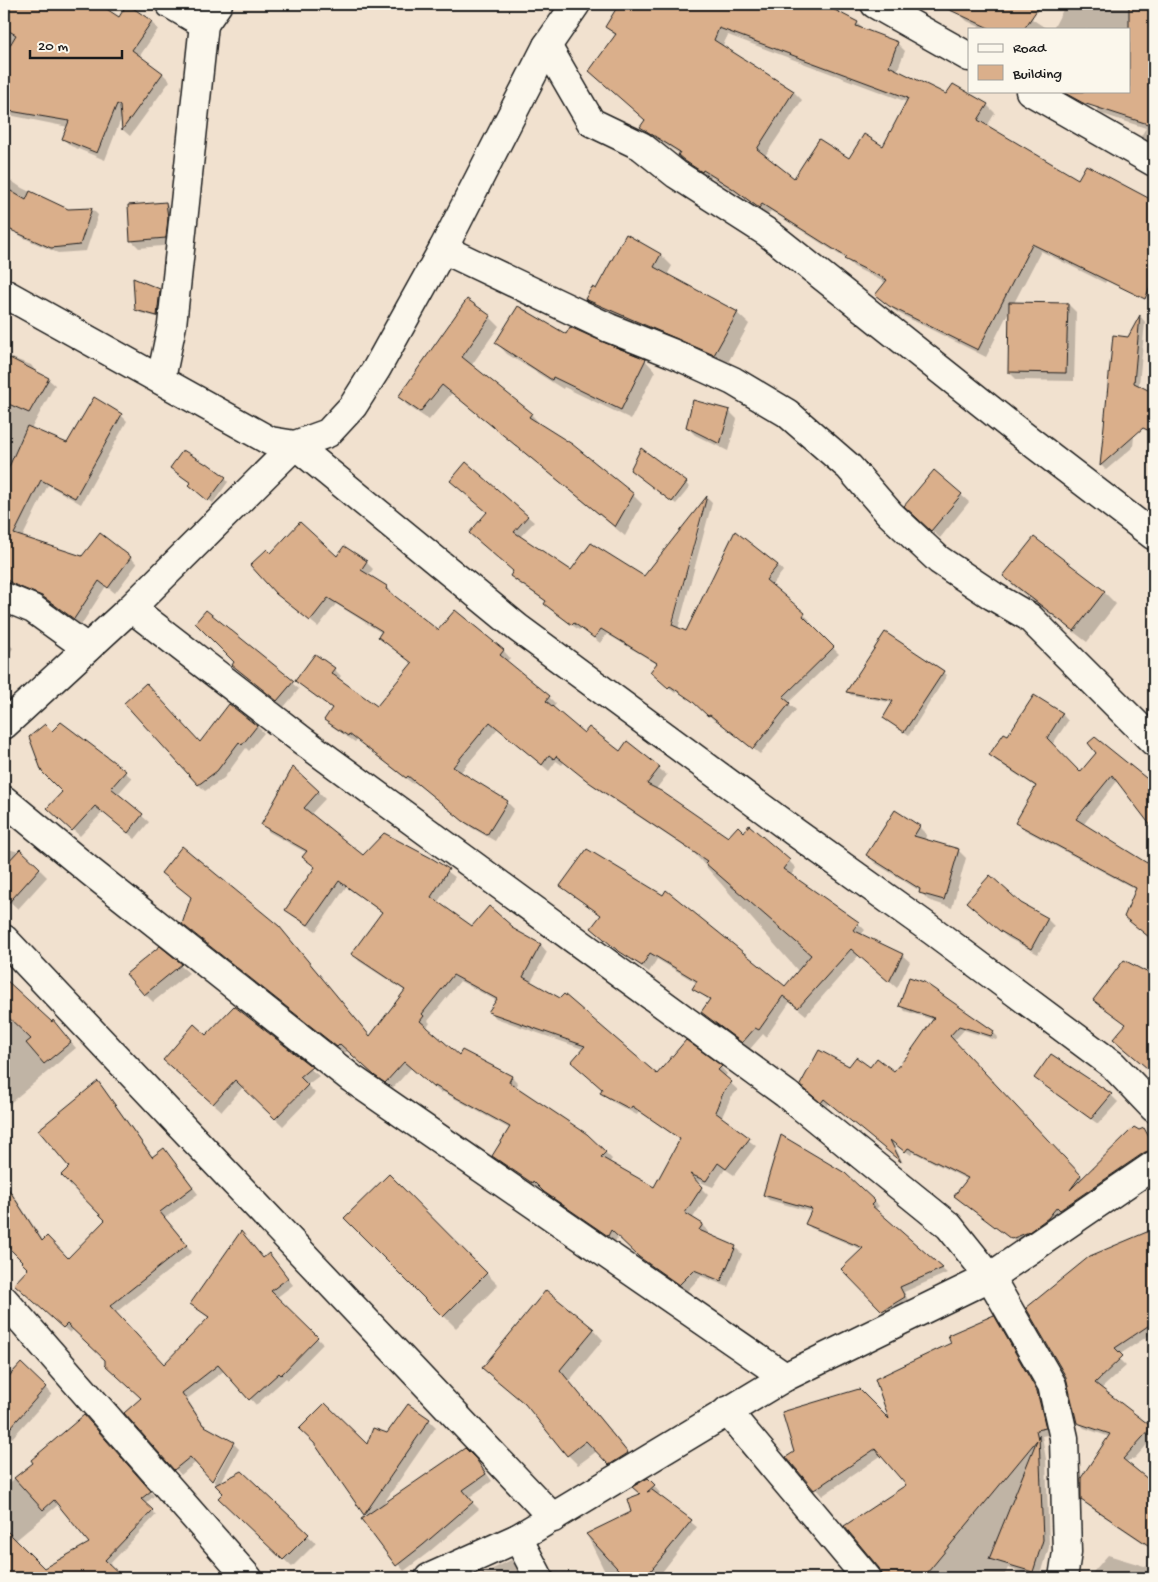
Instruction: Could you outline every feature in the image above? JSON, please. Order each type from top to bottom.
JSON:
[{"type":"street","points":[[160,379],[173,316],[211,14],[170,4]]},
{"type":"street","points":[[4,725],[131,608],[295,445],[328,433],[352,406],[377,368],[443,249],[547,46],[576,4]]},
{"type":"street","points":[[875,4],[968,56]]},
{"type":"street","points":[[547,46],[591,122],[641,146],[676,174],[768,233],[1021,434],[1154,536]]},
{"type":"street","points":[[1032,92],[1154,162]]},
{"type":"street","points":[[443,249],[609,328],[672,353],[732,381],[787,414],[849,467],[890,514],[939,560],[1029,618],[1154,742]]},
{"type":"street","points":[[4,293],[270,441],[295,445],[518,628],[796,833],[933,930],[1113,1065],[1154,1108]]},
{"type":"street","points":[[4,597],[33,609],[87,648]]},
{"type":"street","points":[[131,608],[303,740],[786,1094],[949,1226],[990,1277],[1052,1385],[1064,1438],[1068,1552],[1063,1578]]},
{"type":"street","points":[[4,800],[91,872],[351,1078],[785,1378]]},
{"type":"street","points":[[4,939],[553,1518]]},
{"type":"street","points":[[429,1578],[518,1538],[727,1411],[785,1378],[990,1277],[1154,1165]]},
{"type":"street","points":[[4,1300],[248,1578]]},
{"type":"street","points":[[727,1411],[867,1578]]},
{"type":"street","points":[[518,1538],[540,1578]]},
{"type":"building","points":[[4,4],[99,4],[119,17],[127,4],[152,21],[132,50],[163,73],[122,130],[120,106],[117,104],[97,153],[62,139],[69,121],[4,110],[4,55],[16,35],[4,28]]},
{"type":"building","points":[[619,4],[823,4],[858,22],[856,26],[898,42],[889,66],[946,94],[953,84],[988,104],[978,120],[1078,179],[1086,165],[1154,201],[1154,278],[1145,299],[1032,244],[978,350],[889,306],[875,295],[887,280],[844,259],[846,257],[762,204],[759,208],[732,188],[685,161],[678,155],[680,152],[640,127],[645,120],[589,71],[616,34],[605,27]],"holes":[[[719,28],[908,98],[883,146],[864,134],[849,158],[819,139],[794,178],[757,149],[794,91],[714,40]]]},
{"type":"building","points":[[937,4],[1041,4],[1025,28],[989,28]]},
{"type":"building","points":[[1129,4],[1154,4],[1154,126],[1083,103],[1063,92],[1130,92]]},
{"type":"building","points":[[4,187],[26,200],[30,191],[68,209],[92,208],[80,245],[51,248],[4,227]]},
{"type":"building","points":[[166,202],[168,218],[166,238],[130,241],[128,205]]},
{"type":"building","points":[[626,234],[661,254],[654,267],[738,312],[714,355],[585,299],[592,287],[596,289]]},
{"type":"building","points":[[133,278],[160,289],[157,316],[135,310]]},
{"type":"building","points":[[467,299],[491,316],[462,357],[532,413],[529,417],[572,444],[634,494],[615,527],[442,385],[420,412],[398,397]]},
{"type":"building","points":[[1009,302],[1068,303],[1066,373],[1008,372]]},
{"type":"building","points":[[518,306],[566,334],[570,327],[646,359],[621,410],[553,377],[552,380],[495,343]]},
{"type":"building","points":[[1140,315],[1134,383],[1154,393],[1154,433],[1143,428],[1100,466],[1113,335],[1128,337]]},
{"type":"building","points":[[10,358],[49,378],[29,413],[4,402],[4,372]]},
{"type":"building","points":[[94,397],[122,414],[75,498],[41,480],[14,534],[82,556],[100,533],[131,557],[108,588],[99,581],[74,619],[42,596],[13,584],[4,578],[4,478],[27,426],[67,443]]},
{"type":"building","points":[[693,400],[730,410],[720,444],[686,427]]},
{"type":"building","points":[[641,448],[687,482],[672,502],[630,470]]},
{"type":"building","points":[[183,450],[207,463],[226,477],[208,501],[189,485],[191,483],[170,468]]},
{"type":"building","points":[[466,462],[528,516],[514,532],[571,570],[591,543],[644,576],[707,496],[672,625],[686,631],[735,531],[778,565],[766,580],[805,613],[803,616],[834,647],[783,697],[790,703],[753,749],[710,715],[708,716],[692,701],[670,686],[668,688],[650,672],[657,663],[601,629],[594,638],[574,623],[572,625],[544,604],[546,601],[510,576],[513,571],[469,533],[487,512],[450,481]]},
{"type":"building","points":[[934,470],[962,494],[931,531],[904,506]]},
{"type":"building","points":[[300,522],[337,556],[344,546],[367,561],[361,570],[387,586],[386,589],[438,630],[455,610],[504,650],[500,655],[550,696],[546,701],[584,733],[589,727],[620,751],[627,741],[660,767],[647,784],[661,791],[728,837],[738,826],[744,832],[749,825],[790,860],[783,869],[859,922],[853,930],[903,954],[889,982],[851,949],[798,1008],[783,996],[759,1030],[755,1028],[742,1043],[701,1012],[710,999],[692,989],[697,981],[650,953],[642,966],[617,950],[591,928],[601,915],[560,886],[587,849],[663,895],[666,890],[785,986],[811,955],[705,863],[707,861],[590,783],[556,756],[554,759],[549,755],[542,765],[490,722],[453,767],[508,801],[487,835],[463,821],[408,776],[406,778],[349,734],[348,736],[324,720],[332,708],[295,681],[315,654],[335,668],[331,673],[377,706],[412,663],[378,637],[382,631],[328,598],[310,621],[276,594],[250,565],[267,549],[271,553]]},
{"type":"building","points":[[1034,537],[1105,591],[1074,631],[1003,576]]},
{"type":"building","points":[[206,610],[294,681],[277,701],[232,665],[234,662],[195,623]]},
{"type":"building","points":[[885,632],[944,671],[904,732],[883,718],[893,701],[846,692]]},
{"type":"building","points":[[146,683],[200,742],[229,704],[257,726],[242,745],[239,742],[217,771],[198,785],[124,703]]},
{"type":"building","points":[[1034,695],[1063,713],[1047,738],[1080,772],[1096,753],[1088,743],[1095,737],[1154,786],[1154,830],[1112,775],[1076,819],[1147,863],[1154,847],[1154,941],[1124,917],[1136,888],[1015,823],[1036,786],[989,755],[1004,733],[1008,735]]},
{"type":"building","points":[[61,722],[126,771],[111,788],[143,814],[128,833],[95,806],[72,831],[47,808],[62,792],[42,772],[29,737],[45,724],[52,731]]},
{"type":"building","points":[[293,767],[319,791],[304,808],[363,855],[384,833],[449,869],[431,897],[472,926],[489,906],[512,928],[541,944],[523,977],[560,998],[564,994],[657,1074],[686,1040],[722,1066],[718,1070],[732,1082],[724,1091],[715,1112],[750,1138],[726,1169],[718,1163],[706,1181],[690,1174],[702,1187],[685,1213],[703,1224],[699,1230],[736,1246],[721,1281],[694,1270],[679,1285],[639,1257],[611,1230],[608,1236],[544,1192],[533,1181],[532,1183],[492,1156],[510,1127],[435,1086],[434,1088],[404,1062],[385,1083],[340,1044],[337,1047],[182,924],[191,897],[161,873],[182,846],[279,926],[370,1036],[405,990],[351,954],[382,912],[339,881],[308,925],[285,910],[315,867],[302,857],[307,851],[261,825]],"holes":[[[453,975],[497,999],[488,1012],[585,1046],[571,1062],[602,1089],[600,1093],[630,1109],[632,1106],[680,1139],[654,1187],[601,1157],[606,1152],[587,1134],[509,1082],[512,1076],[462,1050],[459,1055],[420,1021],[424,1016],[422,1014]]]},
{"type":"building","points":[[895,810],[920,826],[914,836],[959,849],[944,900],[919,893],[920,889],[866,855]]},
{"type":"building","points":[[20,849],[40,868],[4,908],[4,866]]},
{"type":"building","points":[[990,875],[1021,903],[1048,918],[1031,949],[1000,931],[966,902]]},
{"type":"building","points":[[160,946],[182,964],[144,995],[126,974]]},
{"type":"building","points":[[1124,960],[1154,976],[1154,1074],[1113,1039],[1126,1024],[1093,1000]]},
{"type":"building","points":[[909,977],[924,982],[994,1031],[991,1036],[959,1026],[950,1036],[1081,1175],[1070,1190],[1134,1127],[1139,1130],[1144,1128],[1154,1146],[1154,1150],[1145,1152],[1060,1210],[1057,1207],[1048,1218],[1029,1232],[1011,1239],[954,1196],[968,1178],[908,1148],[905,1152],[890,1140],[901,1162],[824,1099],[821,1103],[800,1085],[819,1050],[849,1066],[856,1057],[870,1067],[877,1058],[894,1071],[908,1055],[934,1018],[899,1006]]},
{"type":"building","points":[[4,978],[52,1022],[53,1020],[71,1042],[44,1064],[26,1043],[31,1039],[4,1013]]},
{"type":"building","points":[[234,1006],[312,1067],[300,1077],[308,1085],[275,1119],[235,1080],[213,1104],[163,1060],[194,1024],[206,1035]]},
{"type":"building","points":[[1051,1054],[1112,1094],[1091,1119],[1034,1078]]},
{"type":"building","points":[[98,1081],[152,1157],[164,1148],[193,1187],[160,1212],[187,1245],[110,1306],[164,1364],[209,1317],[190,1304],[241,1231],[263,1258],[269,1253],[288,1278],[271,1291],[318,1337],[281,1375],[279,1373],[249,1400],[218,1365],[182,1393],[203,1425],[234,1442],[212,1481],[190,1457],[174,1470],[124,1413],[141,1398],[105,1365],[105,1360],[67,1324],[63,1328],[14,1284],[28,1269],[4,1243],[4,1182],[42,1241],[47,1236],[68,1258],[105,1220],[61,1175],[69,1167],[38,1130]]},
{"type":"building","points":[[781,1135],[845,1173],[875,1201],[871,1205],[943,1268],[900,1287],[905,1297],[882,1311],[841,1269],[863,1248],[805,1224],[812,1209],[763,1195]]},
{"type":"building","points":[[389,1174],[487,1273],[443,1317],[344,1218]]},
{"type":"building","points":[[1154,1229],[1154,1322],[1115,1348],[1123,1356],[1095,1383],[1152,1427],[1123,1459],[1154,1484],[1154,1549],[1081,1500],[1081,1478],[1110,1434],[1077,1423],[1066,1377],[1026,1308],[1090,1256]]},
{"type":"building","points":[[546,1290],[594,1329],[560,1370],[628,1453],[609,1465],[586,1441],[567,1456],[525,1404],[482,1368]]},
{"type":"building","points":[[994,1315],[1037,1391],[1046,1428],[1036,1430],[1038,1439],[1039,1435],[1043,1540],[1033,1572],[989,1559],[1037,1440],[923,1578],[884,1578],[879,1568],[844,1526],[906,1485],[875,1449],[814,1490],[786,1457],[794,1452],[782,1412],[859,1389],[889,1419],[875,1379],[951,1343],[948,1335]]},
{"type":"building","points":[[21,1363],[46,1387],[4,1435],[4,1382]]},
{"type":"building","points":[[325,1403],[367,1444],[373,1428],[387,1433],[408,1404],[430,1419],[364,1515],[314,1443],[299,1429]]},
{"type":"building","points":[[84,1415],[151,1491],[141,1499],[153,1510],[105,1560],[124,1578],[4,1578],[4,1528],[44,1568],[89,1543],[54,1500],[43,1510],[14,1478],[33,1463],[31,1460]]},
{"type":"building","points":[[465,1448],[476,1459],[486,1474],[463,1490],[473,1502],[396,1566],[361,1519]]},
{"type":"building","points":[[242,1471],[309,1534],[283,1560],[218,1498],[223,1493],[215,1485]]},
{"type":"building","points":[[648,1478],[655,1485],[647,1492],[652,1490],[692,1520],[645,1578],[626,1578],[586,1534],[631,1512],[627,1499],[640,1494],[632,1487]]}]
